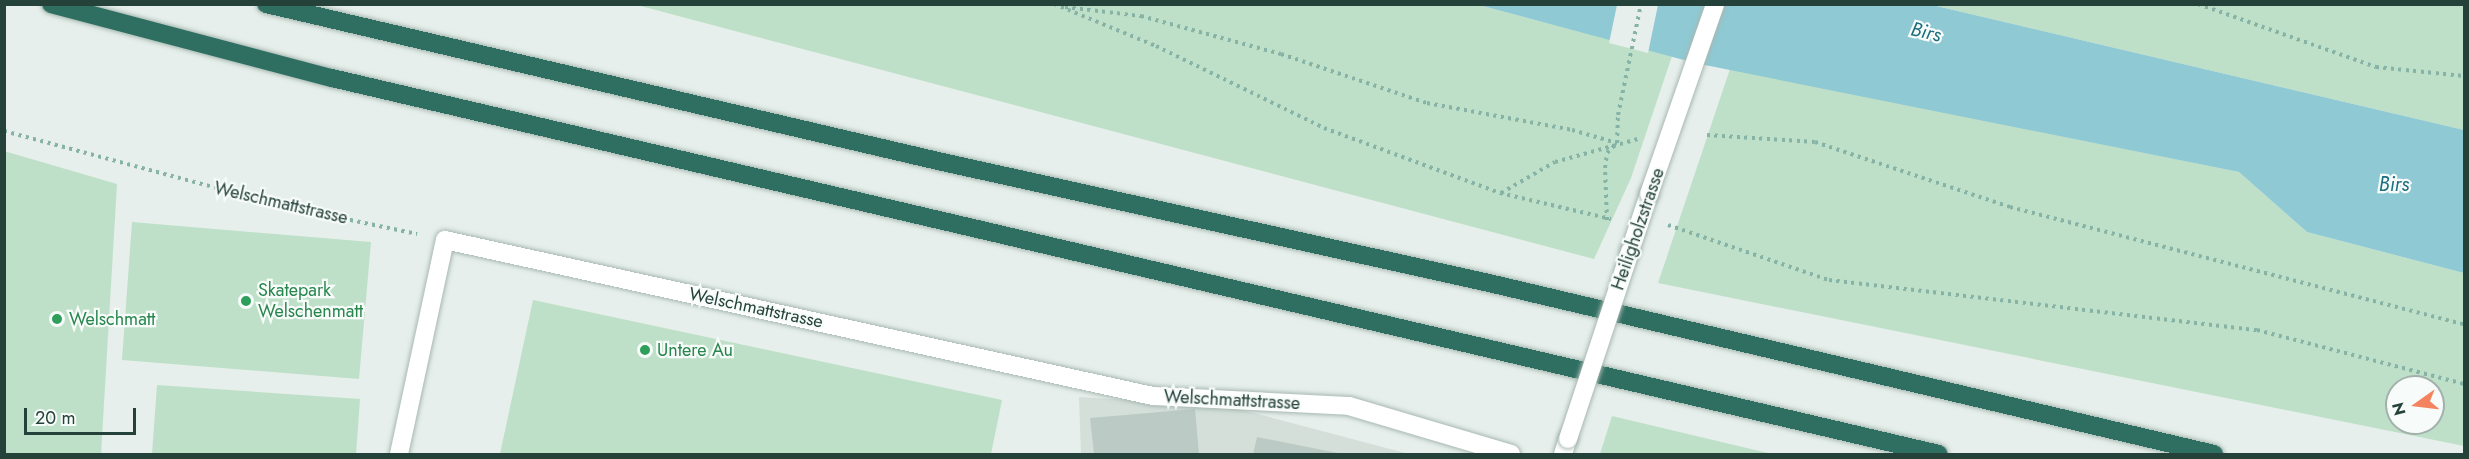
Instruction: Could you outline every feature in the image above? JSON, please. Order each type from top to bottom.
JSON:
[{"type":"highway","points":[[51,4],[332,78],[1940,454]]},
{"type":"highway","points":[[266,4],[938,161],[1489,283],[2214,454]]},
{"type":"street","name":"Heiligholzstrasse","points":[[1565,447],[1641,216],[1715,4]]},
{"type":"street","points":[[399,454],[445,240]]},
{"type":"street","name":"Welschmattstrasse","points":[[445,240],[1153,396],[1349,406],[1511,454]]},
{"type":"path","points":[[1054,4],[1156,46],[1324,128],[1500,193],[1606,220],[1607,153],[1617,143],[1618,115],[1641,4]]},
{"type":"path","points":[[2198,4],[2376,67],[2464,76]]},
{"type":"path","points":[[1059,7],[1141,16],[1281,54],[1427,103],[1572,130],[1617,143]]},
{"type":"path","name":"Welschmattstrasse","points":[[4,131],[284,206],[445,240]]},
{"type":"path","points":[[1707,135],[1815,142],[2010,207],[2464,324]]},
{"type":"path","points":[[1500,193],[1555,162],[1617,143],[1647,137]]},
{"type":"path","points":[[1641,216],[1829,280],[2257,330],[2464,384]]},
{"type":"shaded area","points":[[1079,397],[1227,406],[1409,454],[1081,454]]},
{"type":"green space","points":[[637,5],[1479,5],[1672,56],[1631,178],[1594,259]]},
{"type":"green space","points":[[1932,5],[2464,5],[2464,130]]},
{"type":"green space","points":[[1730,69],[2239,172],[2307,232],[2464,273],[2464,446],[2410,435],[2445,435],[2445,375],[2385,375],[2385,430],[1658,283]]},
{"type":"green space","name":"Welschmatt","points":[[4,151],[117,184],[101,454],[5,454]]},
{"type":"green space","name":"Skatepark Welschenmatt","points":[[132,222],[371,242],[359,379],[122,360]]},
{"type":"green space","name":"Untere Au","points":[[533,300],[1002,400],[991,454],[500,454]]},
{"type":"green space","points":[[157,385],[360,399],[356,454],[152,454]]},
{"type":"green space","points":[[1612,416],[1772,454],[1600,454]]},
{"type":"water","name":"Birs","points":[[1479,5],[1932,5],[2464,130],[2464,273],[2307,232],[2239,172],[1695,63]]},
{"type":"pier","points":[[1617,5],[1658,5],[1648,53],[1609,43]]},
{"type":"building","points":[[1195,409],[1199,454],[1094,454],[1090,418]]},
{"type":"building","points":[[1257,437],[1338,453],[1338,454],[1253,454]]},
{"type":"place","name":"Skatepark Welschenmatt","points":[[246,301]]},
{"type":"place","name":"Welschmatt","points":[[57,319]]},
{"type":"place","name":"Untere Au","points":[[645,350]]}]
